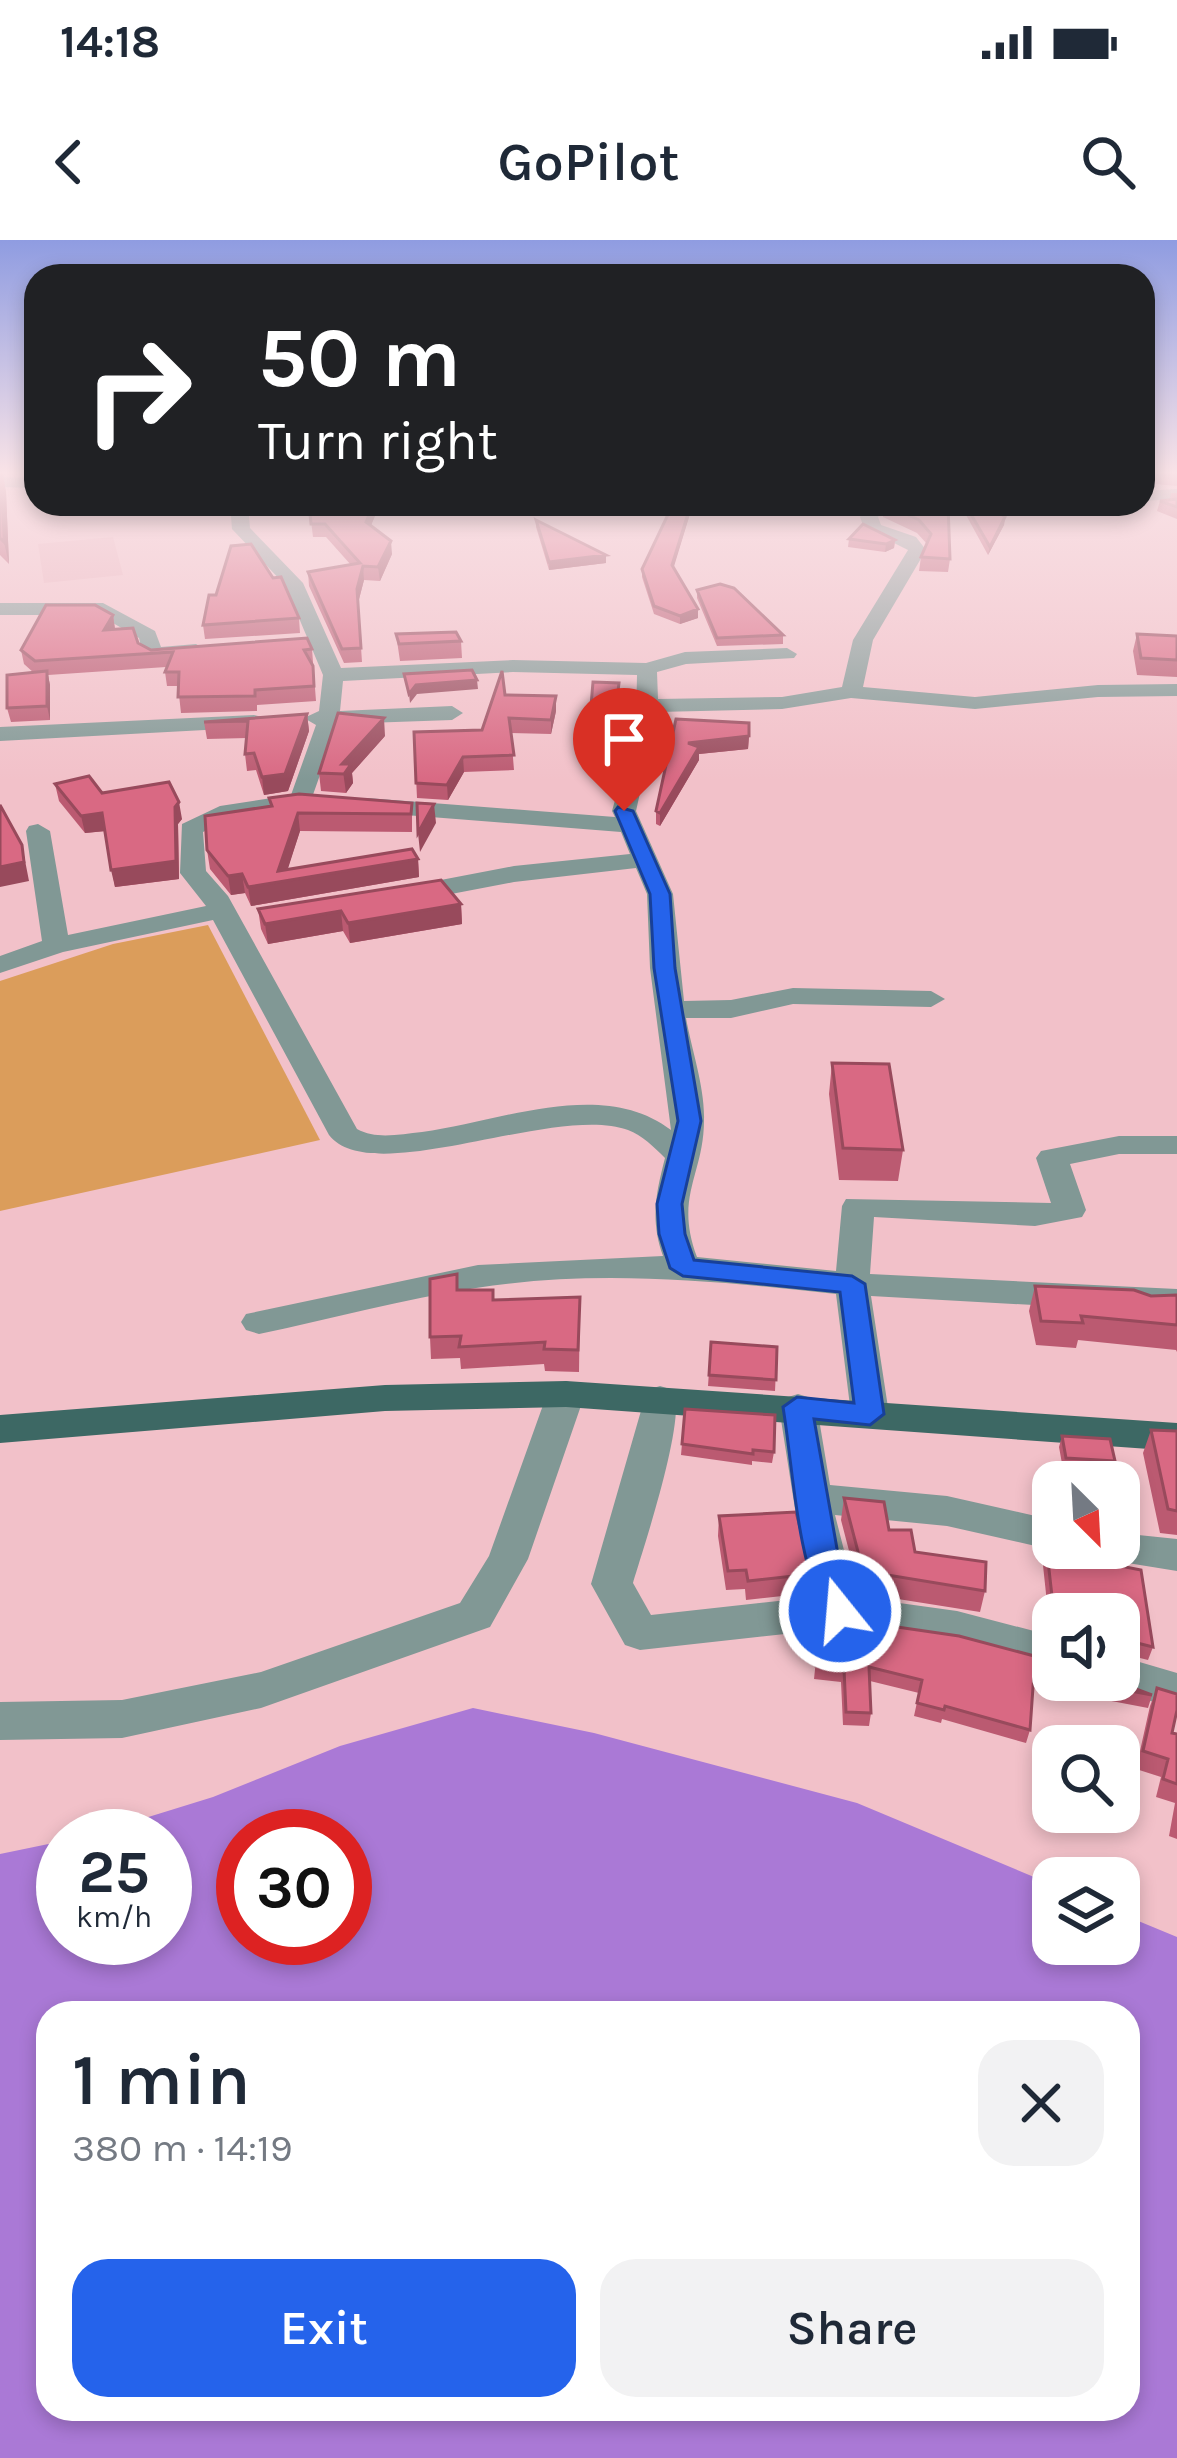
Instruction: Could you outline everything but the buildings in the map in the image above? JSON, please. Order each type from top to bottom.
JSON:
[{"type":"main road","points":[[0,1429],[385,1398],[566,1394],[1177,1437]]},
{"type":"street","points":[[286,575],[294,583],[307,643],[334,675],[323,802]]},
{"type":"street","points":[[850,692],[863,640],[902,575]]},
{"type":"street","points":[[0,609],[103,609],[148,635],[153,654],[226,648]]},
{"type":"street","points":[[334,675],[513,666],[647,669],[685,658],[788,654]]},
{"type":"street","points":[[647,669],[648,706],[640,765],[624,811],[626,825],[660,894],[664,968],[689,1121],[670,1204],[672,1234],[683,1268]]},
{"type":"street","points":[[648,706],[782,703],[850,692],[976,703],[1098,691],[1177,690]]},
{"type":"street","points":[[0,734],[452,713]]},
{"type":"street","points":[[626,825],[323,802],[228,811],[191,830],[194,873],[233,918],[345,1136],[371,1146],[428,1141],[574,1115],[603,1116],[649,1128],[682,1157]]},
{"type":"street","points":[[38,831],[56,945]]},
{"type":"street","points":[[369,901],[514,874],[644,860]]},
{"type":"street","points":[[0,965],[56,945],[233,918]]},
{"type":"street","points":[[673,1010],[731,1009],[793,997],[931,999]]},
{"type":"street","points":[[870,1414],[852,1284],[858,1206],[1035,1216],[1070,1210],[1052,1158],[1119,1145],[1177,1145]]},
{"type":"street","points":[[259,1322],[478,1276],[595,1267],[683,1268],[852,1284],[1177,1301]]},
{"type":"street","points":[[0,1721],[122,1719],[238,1695],[475,1616],[508,1559],[566,1394]]},
{"type":"street","points":[[661,1399],[641,1489],[612,1584],[640,1633],[840,1611],[957,1628],[1032,1648]]},
{"type":"street","points":[[797,1407],[823,1560],[840,1611]]},
{"type":"street","points":[[813,1498],[947,1511],[1032,1530]]},
{"type":"street","points":[[1140,1551],[1177,1555]]},
{"type":"street","points":[[1140,1680],[1177,1691]]},
{"type":"shaded area","points":[[43,575],[123,575],[44,583]]},
{"type":"shaded area","points":[[208,925],[320,1140],[0,1211],[0,981],[113,944]]},
{"type":"shaded area","points":[[473,1708],[594,1733],[857,1803],[1032,1876],[1032,1965],[1140,1965],[1140,1922],[1177,1937],[1177,2458],[0,2458],[0,1854],[36,1847],[36,1965],[192,1965],[192,1809],[174,1809],[340,1746]]},
{"type":"route","points":[[624,811],[626,825],[660,894],[664,968],[680,1047],[688,1140],[670,1204],[672,1234],[683,1268],[852,1284],[870,1414],[797,1407],[823,1560],[840,1611]]}]
